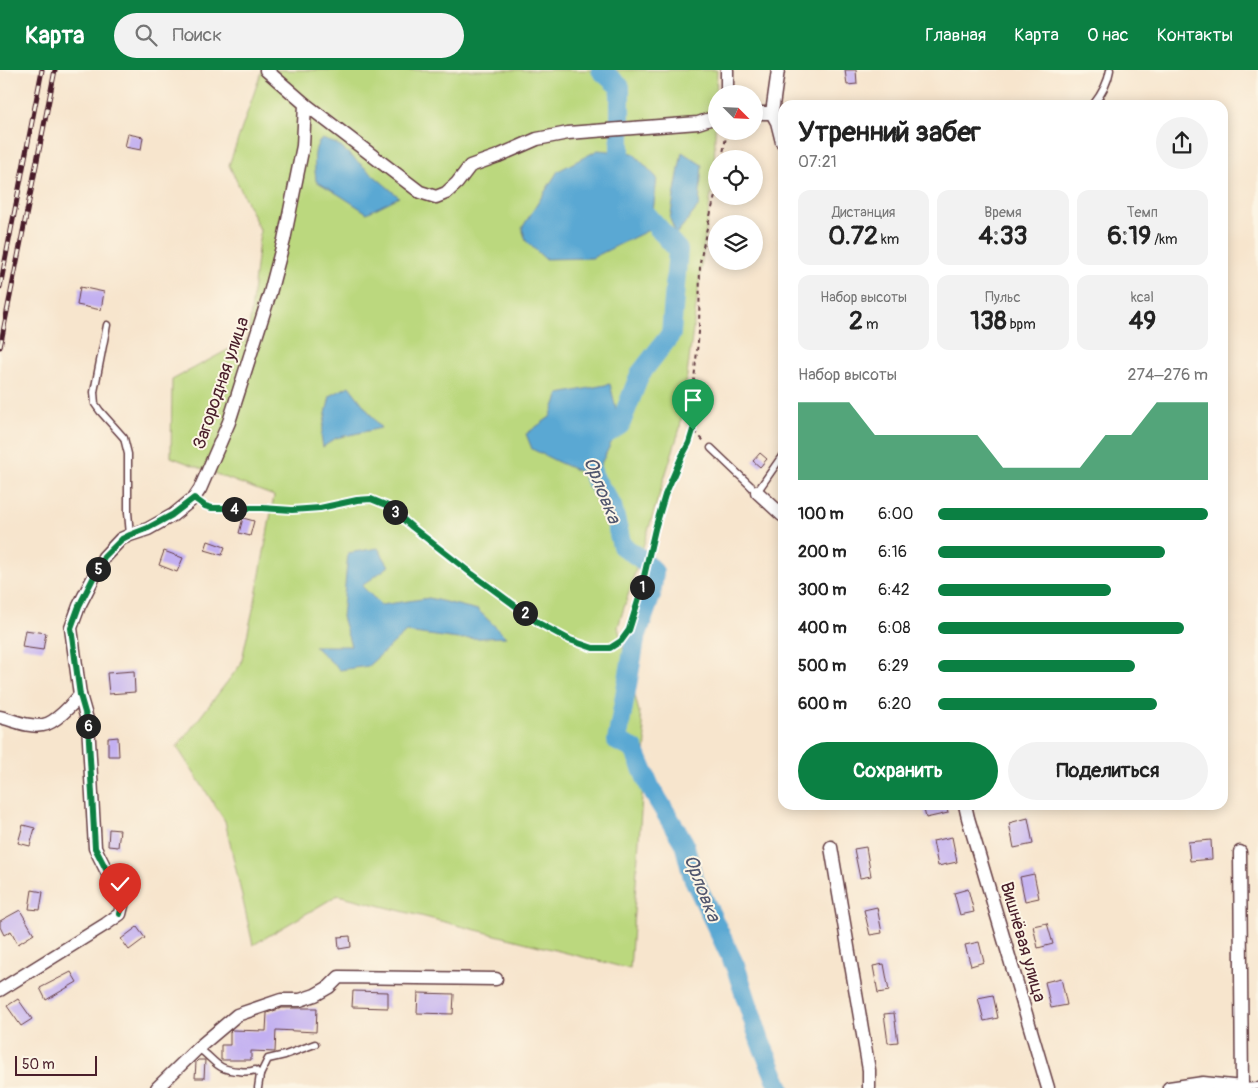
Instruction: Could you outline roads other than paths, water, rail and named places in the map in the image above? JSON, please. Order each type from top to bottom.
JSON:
[{"type":"street","points":[[266,70],[305,104],[420,192],[436,197],[446,193],[457,183],[470,166],[537,139],[568,133],[698,123],[708,120]]},
{"type":"street","points":[[726,85],[727,70]]},
{"type":"street","points":[[778,70],[772,113],[778,126]]},
{"type":"street","name":"Загородная улица","points":[[0,990],[120,914],[122,906],[120,896],[95,848],[88,723],[80,695],[71,628],[79,606],[104,557],[122,539],[172,515],[194,498],[200,489],[229,422],[270,293],[284,240],[303,146],[305,104]]},
{"type":"street","points":[[763,113],[772,113]]},
{"type":"street","points":[[757,492],[778,511]]},
{"type":"street","points":[[0,717],[32,726],[45,725],[72,706],[80,695]]},
{"type":"street","name":"Вишнёвая улица","points":[[966,810],[1048,1088]]},
{"type":"street","points":[[831,847],[869,1070],[869,1088]]},
{"type":"street","points":[[1169,1088],[1202,1085],[1242,1087],[1240,852]]},
{"type":"street","points":[[157,1088],[198,1048],[237,1015],[281,1000],[300,1000],[315,995],[329,987],[339,977],[496,979]]},
{"type":"lane","points":[[1097,100],[1105,86],[1110,70]]},
{"type":"lane","points":[[107,325],[94,392],[95,404],[124,438],[128,454],[130,535]]},
{"type":"lane","points":[[711,448],[757,492],[778,462]]},
{"type":"lane","points":[[258,1088],[260,1075],[268,1059],[315,1044]]},
{"type":"lane","points":[[198,1048],[224,1070],[250,1072],[255,1070],[260,1075]]},
{"type":"lane","points":[[1242,1087],[1258,1086]]},
{"type":"water","points":[[322,139],[337,144],[399,197],[367,213],[316,181],[315,153]]},
{"type":"water","points":[[598,150],[633,153],[657,178],[651,229],[592,258],[545,259],[526,241],[522,228],[558,171]]},
{"type":"water","points":[[682,152],[702,165],[699,206],[676,234],[670,219]]},
{"type":"water","points":[[610,384],[620,425],[594,478],[532,449],[526,434],[550,417],[559,394]]},
{"type":"water","points":[[349,386],[381,428],[336,438],[323,447],[321,436],[330,396]]},
{"type":"water","points":[[378,548],[389,566],[362,586],[381,605],[429,598],[478,610],[506,637],[458,639],[406,632],[368,666],[340,670],[314,646],[351,646],[342,617],[348,553]]},
{"type":"waterway","name":"Орловка","points":[[601,70],[620,87],[620,152],[630,196],[678,250],[671,334],[640,374],[620,425],[585,448],[594,478],[612,506],[622,546],[640,558],[654,572],[651,595],[635,640],[617,741],[634,749],[650,787],[684,843],[693,877],[736,968],[760,1041],[780,1088]]},
{"type":"railway","points":[[0,287],[42,70]]},
{"type":"railway","points":[[0,347],[55,70]]}]
